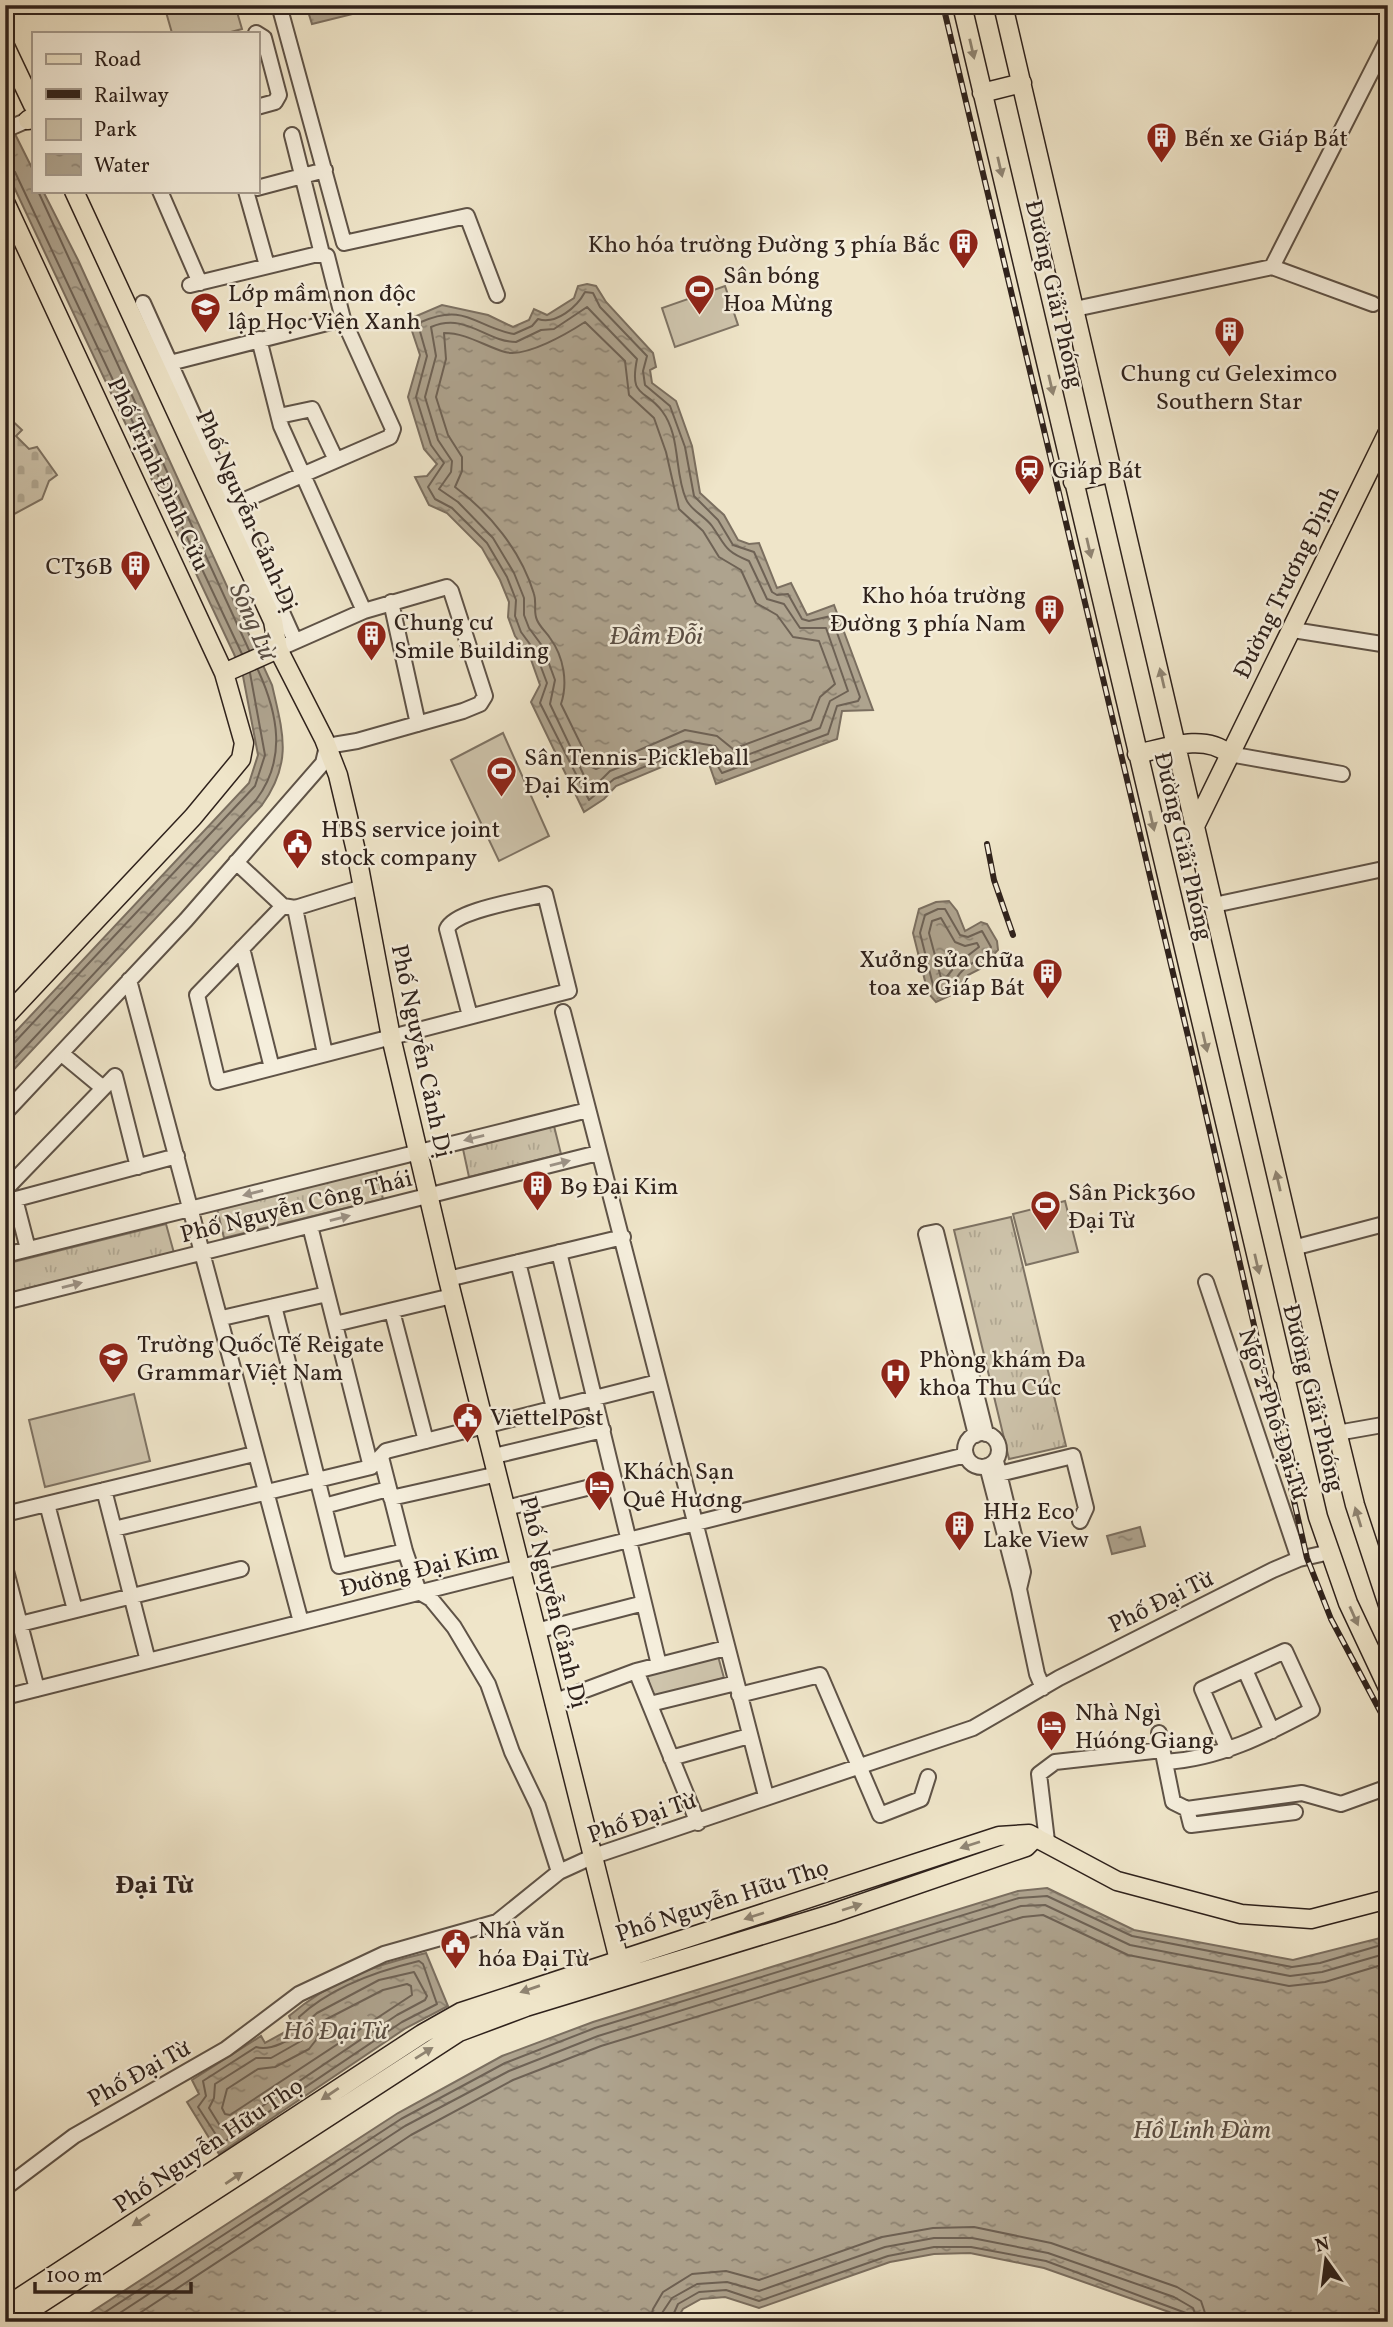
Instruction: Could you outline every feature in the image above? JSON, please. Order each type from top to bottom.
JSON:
[{"type":"main road","name":"Đường Giải Phóng","points":[[962,5],[1318,1517],[1348,1604],[1388,1688]]},
{"type":"main road","name":"Đường Giải Phóng","points":[[1003,5],[1354,1505],[1388,1605]]},
{"type":"main road","points":[[5,46],[29,116]]},
{"type":"main road","points":[[983,96],[1023,87]]},
{"type":"main road","name":"Phố Nguyễn Cảnh Dị","points":[[74,192],[273,621],[272,652],[327,746],[338,775],[363,887],[391,1037],[450,1288],[619,1960]]},
{"type":"main road","name":"Phố Trịnh Đình Cửu","points":[[5,202],[229,671],[244,743],[241,759],[193,817],[5,1017]]},
{"type":"main road","name":"Đường Trương Định","points":[[1196,824],[1388,432]]},
{"type":"main road","points":[[1073,482],[1113,472]]},
{"type":"main road","points":[[229,671],[272,652]]},
{"type":"main road","points":[[1137,754],[1186,742],[1223,750],[1229,754]]},
{"type":"main road","points":[[1283,1376],[1321,1366]]},
{"type":"main road","name":"Phố Nguyễn Hữu Thọ","points":[[12,2322],[63,2280],[353,2078],[461,2012],[999,1836],[1021,1832],[1042,1839],[1117,1881],[1241,1914],[1311,1919],[1388,1899]]},
{"type":"main road","name":"Phố Nguyễn Hữu Thọ","points":[[5,2307],[63,2280],[459,2032],[500,2016],[919,1884],[1042,1839]]},
{"type":"street","points":[[279,5],[344,243],[467,216],[497,295]]},
{"type":"street","points":[[259,35],[264,38],[279,95],[275,102],[259,106]]},
{"type":"street","points":[[1272,267],[1388,39]]},
{"type":"street","points":[[5,130],[29,116]]},
{"type":"street","points":[[292,135],[321,250]]},
{"type":"street","points":[[259,187],[325,170]]},
{"type":"street","points":[[160,192],[195,284],[318,254],[327,256],[343,319],[393,429],[390,437],[233,505]]},
{"type":"street","points":[[247,192],[266,262]]},
{"type":"street","points":[[1075,309],[1272,267],[1373,304]]},
{"type":"street","points":[[144,303],[295,641]]},
{"type":"street","points":[[170,363],[343,319]]},
{"type":"street","points":[[259,339],[279,416],[301,476],[364,611]]},
{"type":"street","points":[[279,416],[312,409],[336,460]]},
{"type":"street","points":[[5,1113],[130,980],[323,763],[327,746],[357,741],[480,705],[485,696],[484,686],[451,591],[447,587],[364,611],[272,652]]},
{"type":"street","points":[[391,603],[418,724]]},
{"type":"street","points":[[1293,630],[1388,645]]},
{"type":"street","points":[[1229,754],[1342,774]]},
{"type":"street","points":[[236,862],[289,907],[325,1054]]},
{"type":"street","points":[[1214,905],[1388,868]]},
{"type":"street","points":[[363,887],[289,907],[242,948],[197,995],[218,1082],[569,991],[545,894],[466,915],[448,925],[470,1016]]},
{"type":"street","points":[[242,948],[272,1068]]},
{"type":"street","points":[[130,980],[190,1209],[222,1318],[254,1454],[301,1622]]},
{"type":"street","points":[[563,1012],[766,1796]]},
{"type":"street","points":[[62,1054],[103,1088]]},
{"type":"street","points":[[9,1197],[115,1076],[138,1167]]},
{"type":"street","name":"Phố Nguyễn Công Thái","points":[[5,1255],[588,1110]]},
{"type":"street","name":"Phố Nguyễn Công Thái","points":[[5,1302],[598,1153]]},
{"type":"street","points":[[9,1197],[177,1156]]},
{"type":"street","points":[[9,1197],[27,1249]]},
{"type":"street","points":[[1293,1248],[1388,1223]]},
{"type":"street","points":[[310,1226],[335,1325],[419,1592],[431,1599],[454,1627],[488,1684],[512,1752],[538,1806],[559,1872]]},
{"type":"street","points":[[931,1233],[981,1434],[999,1445],[994,1467],[1023,1572],[1019,1592],[1037,1674],[1043,1688]]},
{"type":"street","points":[[335,1325],[392,1311],[519,1262],[623,1237]]},
{"type":"street","points":[[559,1252],[659,1665]]},
{"type":"street","points":[[519,1262],[554,1408]]},
{"type":"street","name":"Ngõ 2 Phố Đại Từ","points":[[1206,1282],[1299,1559]]},
{"type":"street","points":[[222,1318],[327,1294]]},
{"type":"street","points":[[274,1306],[339,1566],[405,1551]]},
{"type":"street","points":[[392,1311],[426,1441]]},
{"type":"street","points":[[114,1529],[318,1480],[376,1462],[386,1451],[658,1382]]},
{"type":"street","points":[[1337,1433],[1388,1424]]},
{"type":"street","points":[[324,1506],[390,1493],[496,1465],[603,1430]]},
{"type":"street","points":[[981,1434],[968,1441],[966,1455],[976,1466],[994,1467],[1073,1455],[1086,1508],[1080,1521]]},
{"type":"street","points":[[5,1514],[254,1454]]},
{"type":"street","name":"Đường Đại Kim","points":[[5,1697],[966,1455]]},
{"type":"street","points":[[506,1508],[615,1481]]},
{"type":"street","points":[[104,1490],[148,1661]]},
{"type":"street","points":[[47,1504],[75,1610]]},
{"type":"street","name":"Phố Đại Từ","points":[[5,2188],[74,2136],[226,2049],[299,1994],[384,1954],[497,1922],[559,1872],[594,1856],[973,1728],[1043,1688],[1299,1559],[1330,1552]]},
{"type":"street","points":[[20,1624],[241,1569]]},
{"type":"street","points":[[6,1574],[37,1689]]},
{"type":"street","points":[[536,1631],[644,1603]]},
{"type":"street","points":[[553,1702],[636,1671],[726,1648]]},
{"type":"street","points":[[1042,1839],[1039,1774],[1045,1767],[1078,1759],[1164,1756],[1189,1761],[1228,1750],[1312,1710],[1285,1651],[1202,1689],[1228,1750]]},
{"type":"street","points":[[1245,1670],[1272,1731]]},
{"type":"street","points":[[636,1671],[698,1822]]},
{"type":"street","points":[[650,1704],[820,1675],[880,1815],[921,1799],[928,1777]]},
{"type":"street","points":[[1159,1733],[1173,1802],[1187,1809],[1303,1793],[1341,1804],[1388,1787]]},
{"type":"street","points":[[671,1758],[749,1736]]},
{"type":"street","points":[[1187,1809],[1191,1825],[1296,1812]]},
{"type":"street","points":[[619,1960],[624,1978]]},
{"type":"green space","points":[[164,5],[235,5],[242,29],[231,32],[172,32]]},
{"type":"green space","name":"Sân bóng Hoa Mừng","points":[[725,286],[738,325],[675,347],[662,308]]},
{"type":"green space","points":[[5,414],[22,430],[16,436],[29,449],[37,447],[57,475],[49,481],[42,499],[5,519]]},
{"type":"green space","name":"Sân Tennis-Pickleball Đại Kim","points":[[503,733],[549,836],[499,861],[451,760]]},
{"type":"green space","points":[[554,1126],[561,1154],[469,1177],[463,1149]]},
{"type":"green space","points":[[376,1170],[383,1199],[224,1238],[217,1209]]},
{"type":"green space","name":"Sân Pick360 Đại Từ","points":[[1065,1201],[1078,1252],[1026,1265],[1013,1214]]},
{"type":"green space","points":[[1011,1217],[1066,1446],[1009,1459],[954,1230]]},
{"type":"green space","points":[[166,1224],[174,1253],[5,1294],[5,1264]]},
{"type":"green space","points":[[134,1394],[150,1461],[45,1487],[29,1420]]},
{"type":"green space","points":[[718,1656],[724,1678],[653,1697],[647,1675]]},
{"type":"water","points":[[306,5],[368,5],[365,11],[312,24]]},
{"type":"water","points":[[5,114],[32,168],[32,192],[44,192],[78,260],[272,685],[283,747],[278,775],[262,805],[5,1079],[5,1043],[249,783],[258,755],[243,676],[234,654],[5,168]]},
{"type":"water","name":"Đầm Đỗi","points":[[578,286],[596,286],[606,302],[653,353],[656,367],[650,370],[652,383],[676,401],[692,446],[700,493],[724,515],[738,540],[749,544],[759,543],[777,588],[791,583],[807,615],[834,605],[873,710],[842,711],[837,739],[716,784],[708,761],[688,756],[616,786],[604,799],[584,812],[531,702],[540,685],[529,654],[515,636],[508,617],[509,602],[500,580],[482,548],[447,513],[429,505],[415,477],[427,476],[437,464],[424,449],[408,397],[420,355],[411,328],[414,317],[442,305],[488,315],[513,327],[529,320],[534,309],[547,315],[574,298]]},
{"type":"water","points":[[949,901],[957,911],[965,931],[981,922],[987,924],[997,941],[998,950],[980,969],[968,975],[958,992],[936,1002],[928,993],[913,933],[919,909],[936,902]]},
{"type":"water","points":[[1140,1527],[1145,1546],[1112,1554],[1107,1536]]},
{"type":"water","name":"Hồ Linh Đàm","points":[[1047,1888],[1134,1930],[1293,1960],[1388,1936],[1388,2322],[1188,2322],[1169,2312],[1044,2268],[970,2253],[934,2254],[890,2262],[759,2308],[725,2297],[701,2299],[683,2309],[675,2322],[76,2322],[398,2113],[502,2056],[593,2022],[1018,1891]]},
{"type":"water","name":"Hồ Đại Từ","points":[[426,1953],[448,2006],[406,2028],[219,2154],[187,2102],[199,2094],[192,2080],[261,2036],[265,2043],[294,2027],[289,2016],[320,1993],[371,1969]]},
{"type":"railway","points":[[943,5],[1192,1053],[1307,1558],[1331,1619],[1388,1726]]},
{"type":"railway","points":[[987,844],[994,880],[1013,935]]},
{"type":"place","name":"Bến xe Giáp Bát","points":[[1161,165]]},
{"type":"place","name":"Kho hóa trường Đường 3 phía Bắc","points":[[963,271]]},
{"type":"place","name":"Sân bóng Hoa Mừng","points":[[700,316]]},
{"type":"place","name":"Lớp mầm non độc lập Học Viện Xanh","points":[[205,334]]},
{"type":"place","name":"Chung cư Geleximco Southern Star","points":[[1229,358]]},
{"type":"place","name":"Giáp Bát","points":[[1029,497]]},
{"type":"place","name":"CT36B","points":[[136,593]]},
{"type":"place","name":"Kho hóa trường Đường 3 phía Nam","points":[[1049,636]]},
{"type":"place","name":"Chung cư Smile Building","points":[[371,663]]},
{"type":"place","name":"Sân Tennis-Pickleball Đại Kim","points":[[501,798]]},
{"type":"place","name":"HBS service joint stock company","points":[[298,870]]},
{"type":"place","name":"Xưởng sửa chữa toa xe Giáp Bát","points":[[1048,1000]]},
{"type":"place","name":"B9 Đại Kim","points":[[537,1213]]},
{"type":"place","name":"Sân Pick360 Đại Từ","points":[[1045,1233]]},
{"type":"place","name":"Trường Quốc Tế Reigate Grammar Việt Nam","points":[[114,1385]]},
{"type":"place","name":"Phòng khám Đa khoa Thu Cúc","points":[[896,1400]]},
{"type":"place","name":"ViettelPost","points":[[467,1444]]},
{"type":"place","name":"Khách Sạn Quê Hương","points":[[600,1512]]},
{"type":"place","name":"HH2 Eco Lake View","points":[[960,1552]]},
{"type":"place","name":"Nhà Ngì Húóng Giang","points":[[1052,1753]]},
{"type":"place","name":"Nhà văn hóa Đại Từ","points":[[455,1971]]},
{"type":"district","name":"Đại Từ","points":[[155,1884]]},
{"type":"water label","name":"Sông Lừ","points":[[254,621]]}]
